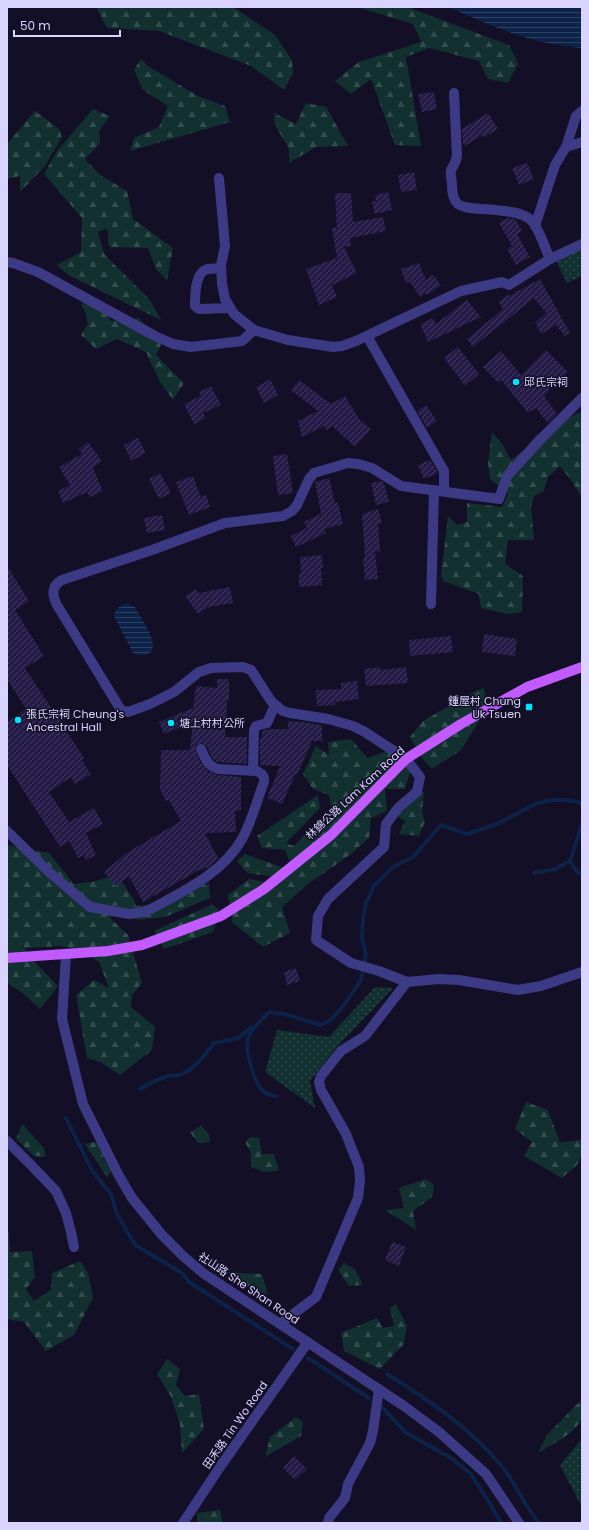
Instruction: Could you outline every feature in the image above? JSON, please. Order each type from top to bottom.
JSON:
[{"type":"main road","name":"林錦公路 Lam Kam Road","points":[[7,958],[66,955],[142,945],[221,916],[264,889],[331,835],[406,758],[461,724],[527,687],[582,667]]},
{"type":"street","points":[[454,93],[457,156],[455,164],[451,170],[452,189],[456,203],[462,207],[518,213],[529,218],[535,226],[550,259]]},
{"type":"street","points":[[535,226],[555,165],[566,147],[576,116],[582,111]]},
{"type":"street","points":[[566,147],[582,142]]},
{"type":"street","points":[[219,178],[225,246],[221,268],[225,299],[234,314],[254,330],[288,340],[333,347],[342,346],[367,336],[461,291],[502,282],[509,285],[550,259],[582,244]]},
{"type":"street","points":[[7,262],[38,272],[155,336],[178,345],[191,347],[234,343],[242,341],[254,330]]},
{"type":"street","points":[[221,268],[208,269],[201,274],[198,283],[195,306],[199,309],[230,308]]},
{"type":"street","points":[[367,336],[444,471],[445,481],[439,490],[431,604]]},
{"type":"street","points":[[582,398],[540,440],[508,476],[499,499],[400,486],[365,465],[353,463],[339,465],[318,471],[311,476],[298,505],[288,514],[283,516],[233,521],[221,524],[152,550],[62,580],[53,590],[54,598],[121,710],[128,712],[150,704],[174,692],[199,672],[211,668],[243,667],[251,670],[275,705],[290,713],[328,719],[353,726],[406,758],[420,777],[417,792],[399,807],[386,824],[384,847],[328,899],[318,916],[316,940],[351,963],[379,971],[407,982],[439,979],[459,980],[518,990],[541,986],[582,972]]},
{"type":"street","points":[[253,771],[254,730],[256,726],[268,721],[275,705]]},
{"type":"street","points":[[7,831],[49,872],[90,907],[129,914],[151,909],[199,882],[231,854],[242,838],[264,782],[263,775],[257,771],[212,768],[206,760],[201,748]]},
{"type":"street","name":"社山路 She Shan Road","points":[[66,955],[62,1019],[83,1104],[118,1174],[132,1198],[151,1222],[183,1256],[212,1279],[379,1389],[426,1422],[486,1474],[519,1523]]},
{"type":"street","points":[[280,1324],[316,1296],[358,1198],[360,1190],[359,1167],[346,1134],[321,1090],[319,1082],[321,1076],[341,1051],[365,1036],[407,982]]},
{"type":"street","points":[[7,1141],[56,1192],[66,1213],[74,1247]]},
{"type":"street","name":"田禾路 Tin Wo Road","points":[[183,1523],[222,1464],[308,1342]]},
{"type":"street","points":[[328,1523],[329,1518],[345,1498],[348,1484],[372,1436],[379,1389]]},
{"type":"green space","points":[[96,7],[233,7],[275,35],[292,60],[293,73],[284,90],[251,66],[159,31],[107,28]]},
{"type":"green space","points":[[357,7],[407,7],[509,45],[518,64],[508,83],[488,79],[479,61],[429,48],[406,57],[421,146],[395,145],[371,79],[351,94],[335,81],[359,62],[421,42],[413,24]]},
{"type":"green space","points":[[141,59],[148,66],[198,96],[225,106],[230,122],[130,151],[134,138],[159,127],[168,106],[143,90],[134,70]]},
{"type":"green space","points":[[306,103],[326,107],[348,146],[316,147],[289,163],[289,149],[275,125],[274,113],[296,124]]},
{"type":"green space","points":[[93,109],[110,116],[99,131],[100,143],[85,159],[100,175],[127,191],[133,219],[173,248],[167,281],[156,269],[148,248],[109,247],[107,228],[98,232],[104,254],[150,300],[161,320],[68,275],[57,265],[81,252],[82,218],[44,174],[57,151]]},
{"type":"green space","points":[[35,111],[59,129],[62,137],[45,166],[20,192],[20,176],[7,179],[7,144]]},
{"type":"green space","points":[[582,248],[582,276],[567,283],[557,260]]},
{"type":"green space","points":[[93,297],[102,302],[111,321],[139,318],[161,345],[156,355],[184,383],[173,400],[160,382],[146,352],[117,339],[96,349],[81,335],[88,324],[81,304]]},
{"type":"green space","points":[[580,412],[582,417],[582,497],[560,466],[548,477],[544,491],[534,496],[531,507],[534,540],[508,540],[505,564],[523,576],[522,612],[508,614],[481,608],[479,594],[443,581],[441,575],[448,516],[457,525],[467,522],[467,503],[502,507],[508,494],[490,479],[488,463],[492,432],[502,444],[511,460],[524,450],[536,435]]},
{"type":"green space","points":[[484,688],[486,702],[481,718],[461,750],[432,769],[421,757],[410,737],[423,721],[475,691]]},
{"type":"green space","points":[[351,739],[367,758],[400,745],[413,761],[405,789],[385,789],[387,811],[371,818],[369,838],[351,854],[308,884],[282,907],[290,933],[263,947],[232,922],[228,895],[249,879],[265,882],[271,876],[247,873],[237,861],[245,854],[282,867],[291,874],[289,860],[285,850],[262,848],[257,836],[318,795],[320,808],[286,843],[294,846],[331,808],[329,795],[313,789],[303,774],[316,746],[329,755],[328,742]]},
{"type":"green space","points":[[412,789],[424,792],[422,812],[425,822],[419,836],[399,834],[405,821],[390,811]]},
{"type":"green space","points":[[7,845],[49,853],[74,884],[96,881],[117,874],[134,900],[136,906],[152,905],[209,883],[210,898],[165,917],[138,920],[115,905],[110,918],[128,935],[142,983],[132,995],[131,1007],[155,1027],[152,1050],[120,1075],[100,1062],[87,1058],[76,995],[94,980],[109,988],[99,962],[82,951],[61,946],[25,948],[27,954],[58,986],[40,1009],[23,993],[7,983]]},
{"type":"green space","points":[[213,904],[220,912],[213,932],[164,949],[154,931]]},
{"type":"green space","points":[[375,987],[393,988],[336,1048],[310,1081],[315,1108],[265,1072],[277,1030],[329,1037]]},
{"type":"green space","points":[[526,1102],[548,1110],[560,1142],[582,1140],[579,1162],[562,1178],[524,1156],[532,1142],[515,1129]]},
{"type":"green space","points":[[22,1124],[44,1148],[46,1157],[34,1156],[16,1139]]},
{"type":"green space","points":[[201,1126],[209,1134],[210,1142],[198,1143],[190,1132]]},
{"type":"green space","points":[[251,1137],[259,1138],[262,1154],[274,1154],[279,1171],[264,1172],[251,1167],[251,1153],[245,1142]]},
{"type":"green space","points":[[95,1142],[103,1145],[103,1157],[111,1171],[107,1177],[85,1144]]},
{"type":"green space","points":[[426,1179],[434,1185],[432,1197],[413,1211],[416,1230],[385,1210],[404,1208],[399,1188]]},
{"type":"green space","points":[[9,1231],[10,1252],[32,1251],[35,1277],[26,1289],[34,1301],[51,1290],[52,1273],[80,1261],[88,1273],[93,1298],[74,1335],[46,1351],[24,1322],[7,1319],[7,1232]]},
{"type":"green space","points":[[344,1263],[355,1269],[363,1285],[349,1286],[338,1270]]},
{"type":"green space","points":[[226,1272],[262,1274],[268,1295],[237,1281]]},
{"type":"green space","points":[[396,1304],[407,1326],[404,1344],[380,1369],[344,1351],[341,1333],[377,1318],[383,1328],[394,1326],[390,1308]]},
{"type":"green space","points":[[167,1359],[180,1369],[176,1385],[185,1396],[199,1394],[204,1429],[182,1453],[180,1425],[171,1397],[157,1374]]},
{"type":"green space","points":[[582,1399],[582,1418],[575,1428],[563,1438],[538,1453],[547,1435]]},
{"type":"green space","points":[[296,1417],[303,1422],[301,1436],[265,1457],[270,1437]]},
{"type":"green space","points":[[582,1439],[582,1507],[560,1465]]},
{"type":"green space","points":[[220,1510],[223,1523],[197,1523],[197,1513]]},
{"type":"water","points":[[448,7],[582,7],[582,48],[563,46],[529,39],[497,28]]},
{"type":"water","points":[[126,603],[135,607],[151,636],[153,648],[147,655],[133,653],[114,616],[116,609]]},
{"type":"building","points":[[434,92],[437,109],[422,112],[418,94]]},
{"type":"building","points":[[488,113],[498,129],[484,137],[482,135],[465,146],[463,143],[462,129]]},
{"type":"building","points":[[527,163],[534,179],[519,185],[512,168]]},
{"type":"building","points":[[414,172],[417,190],[401,192],[398,175]]},
{"type":"building","points":[[388,192],[392,210],[375,214],[372,202],[376,201],[375,195]]},
{"type":"building","points":[[335,193],[351,193],[353,222],[383,217],[386,231],[350,238],[351,246],[344,247],[357,273],[332,285],[337,297],[319,305],[306,269],[337,258],[332,228],[335,227],[337,230]]},
{"type":"building","points":[[508,218],[516,220],[522,231],[517,234],[530,257],[516,265],[507,249],[512,246],[499,223]]},
{"type":"building","points":[[419,263],[426,280],[433,275],[441,285],[427,295],[426,293],[420,297],[410,282],[406,283],[401,269]]},
{"type":"building","points":[[540,279],[570,333],[565,336],[556,325],[541,334],[535,323],[546,313],[534,298],[473,347],[467,339],[503,309],[499,302],[508,294],[509,296]]},
{"type":"building","points":[[467,300],[481,317],[428,342],[420,324],[433,318],[436,324]]},
{"type":"building","points":[[458,347],[479,374],[465,386],[444,358]]},
{"type":"building","points":[[546,350],[568,372],[544,396],[557,414],[548,423],[536,408],[528,413],[501,380],[498,383],[483,367],[501,351],[521,375]]},
{"type":"building","points":[[270,379],[278,395],[264,403],[256,387]]},
{"type":"building","points":[[299,380],[331,404],[345,396],[359,419],[371,429],[355,447],[332,426],[327,430],[324,426],[302,437],[298,421],[318,411],[291,390]]},
{"type":"building","points":[[211,386],[221,405],[203,413],[206,418],[194,424],[184,404],[201,396],[199,392]]},
{"type":"building","points":[[426,405],[437,421],[427,428],[417,411]]},
{"type":"building","points":[[138,438],[146,453],[131,461],[124,445]]},
{"type":"building","points":[[88,442],[102,461],[93,468],[103,491],[90,497],[87,492],[63,503],[58,491],[70,485],[59,467],[82,454],[79,449]]},
{"type":"building","points":[[287,454],[293,493],[278,495],[273,456]]},
{"type":"building","points":[[430,460],[438,473],[424,479],[418,465]]},
{"type":"building","points":[[160,473],[171,493],[159,499],[149,479]]},
{"type":"building","points":[[193,476],[201,497],[206,495],[210,507],[189,515],[176,482]]},
{"type":"building","points":[[329,478],[335,503],[338,503],[343,524],[324,529],[326,533],[296,547],[291,536],[307,528],[304,522],[321,514],[315,482]]},
{"type":"building","points":[[381,481],[384,483],[389,502],[376,505],[371,483]]},
{"type":"building","points":[[378,509],[382,523],[378,524],[380,551],[375,552],[378,579],[365,580],[362,514]]},
{"type":"building","points":[[162,515],[165,530],[147,533],[144,518]]},
{"type":"building","points":[[322,555],[322,585],[299,587],[299,574],[301,574],[300,557]]},
{"type":"building","points":[[7,566],[29,601],[15,610],[44,656],[25,668],[84,758],[82,760],[91,774],[75,784],[71,777],[49,792],[69,822],[94,808],[103,824],[86,833],[96,855],[86,860],[84,855],[78,858],[69,841],[60,847],[7,765],[7,722],[26,709],[7,679]]},
{"type":"building","points":[[230,587],[233,603],[209,607],[198,614],[185,596],[196,589],[199,593]]},
{"type":"building","points":[[484,634],[517,639],[515,656],[482,652]]},
{"type":"building","points":[[451,636],[453,652],[410,656],[409,640]]},
{"type":"building","points":[[380,667],[381,670],[406,667],[408,683],[366,686],[364,669]]},
{"type":"building","points":[[217,679],[229,679],[229,701],[227,701],[225,737],[247,737],[247,764],[217,762],[212,758],[207,746],[202,743],[196,745],[195,749],[200,762],[208,771],[217,775],[241,777],[241,810],[235,811],[236,832],[205,833],[218,858],[210,866],[200,871],[199,870],[143,902],[129,876],[116,887],[104,872],[125,854],[181,821],[169,800],[166,801],[160,789],[161,750],[190,750],[193,722],[164,734],[159,722],[193,708],[196,686],[217,688]]},
{"type":"building","points":[[357,681],[359,699],[335,702],[335,705],[317,706],[316,690],[341,689],[341,683]]},
{"type":"building","points":[[288,721],[322,725],[322,741],[312,741],[282,804],[267,798],[280,766],[260,765],[260,738],[262,738],[262,731],[269,729],[288,729]]},
{"type":"building","points":[[296,968],[300,981],[287,985],[284,972]]},
{"type":"building","points":[[392,1242],[406,1247],[399,1266],[385,1260]]},
{"type":"building","points":[[294,1456],[307,1469],[295,1480],[283,1468]]},
{"type":"waterway","points":[[276,1096],[264,1092],[257,1082],[249,1059],[247,1044],[249,1035],[269,1012],[284,1014],[321,1025],[331,1020],[344,1005],[361,980],[366,955],[362,937],[366,903],[374,886],[393,867],[413,857],[441,825],[467,834],[497,824],[537,803],[553,800],[565,800],[579,802],[582,805]]},
{"type":"waterway","points":[[582,824],[570,861],[577,872],[582,875]]},
{"type":"waterway","points":[[534,873],[555,869],[570,861]]},
{"type":"waterway","points":[[140,1089],[164,1077],[179,1075],[186,1072],[199,1061],[214,1043],[239,1038],[252,1027]]},
{"type":"waterway","points":[[66,1118],[93,1172],[111,1194],[117,1214],[135,1245],[182,1273],[189,1282],[293,1349]]},
{"type":"waterway","points":[[308,1358],[369,1398]]},
{"type":"waterway","points":[[387,1374],[434,1405],[478,1441],[504,1469],[529,1510],[539,1523]]},
{"type":"waterway","points":[[383,1408],[405,1432],[451,1458],[470,1473],[501,1523]]},
{"type":"place","name":"邱氏宗祠","points":[[516,382]]},
{"type":"place","name":"鍾屋村 Chung Uk Tsuen","points":[[529,707]]},
{"type":"place","name":"張氏宗祠 Cheung's Ancestral Hall","points":[[18,720]]},
{"type":"place","name":"塘上村村公所","points":[[171,723]]}]
